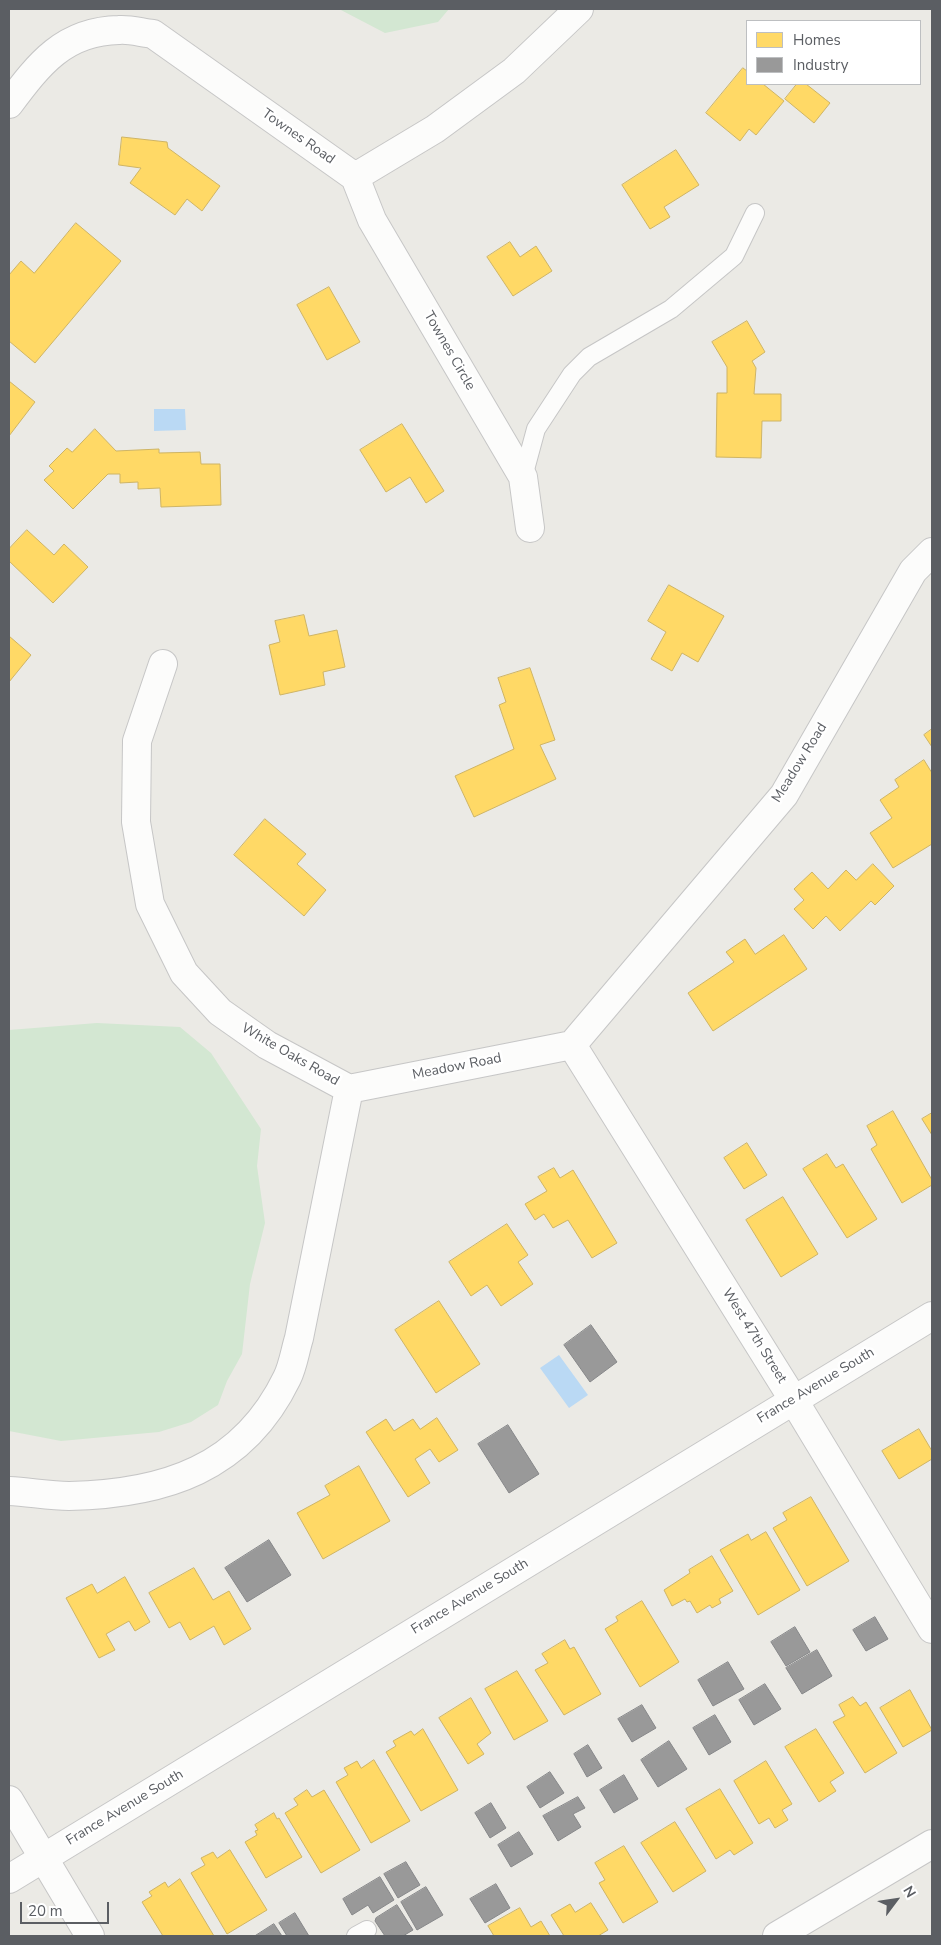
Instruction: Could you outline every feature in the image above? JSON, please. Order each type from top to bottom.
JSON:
[{"type":"street","points":[[356,177],[434,129],[514,71],[579,9]]},
{"type":"street","name":"Townes Road","points":[[9,104],[32,73],[57,48],[87,34],[120,30],[153,34],[181,52],[261,112],[356,177]]},
{"type":"street","name":"Townes Circle","points":[[356,177],[372,220],[523,477],[530,528]]},
{"type":"street","name":"Meadow Road","points":[[349,1089],[572,1045],[784,794],[913,571],[932,552]]},
{"type":"street","name":"White Oaks Road","points":[[162,664],[137,740],[136,822],[150,904],[184,973],[220,1012],[267,1045],[349,1089]]},
{"type":"street","name":"West 47th Street","points":[[572,1045],[793,1399],[932,1629]]},
{"type":"street","points":[[9,1490],[68,1496],[131,1492],[190,1475],[213,1463],[241,1442],[267,1412],[288,1377],[299,1338],[349,1089]]},
{"type":"street","name":"France Avenue South","points":[[9,1879],[793,1399],[932,1316]]},
{"type":"street","points":[[9,1800],[90,1936]]},
{"type":"street","points":[[777,1936],[932,1844]]},
{"type":"lane","points":[[523,477],[536,429],[572,374],[590,357],[671,309],[734,256],[755,213]]},
{"type":"green space","points":[[339,9],[449,9],[438,22],[385,33]]},
{"type":"green space","points":[[97,1023],[180,1027],[211,1053],[261,1129],[257,1166],[265,1223],[250,1284],[242,1354],[227,1381],[218,1405],[191,1422],[159,1432],[61,1441],[9,1431],[9,1030]]},
{"type":"water","points":[[154,409],[185,409],[186,430],[154,431]]},
{"type":"water","points":[[559,1355],[588,1395],[569,1408],[540,1368]]},
{"type":"building: Homes","points":[[743,68],[746,70],[746,85],[764,85],[784,101],[756,135],[749,129],[740,141],[706,113]]},
{"type":"building: Homes","points":[[796,85],[807,85],[830,103],[814,123],[785,99]]},
{"type":"building: Homes","points":[[122,137],[167,142],[168,148],[220,186],[202,211],[187,199],[175,215],[130,183],[141,168],[119,165]]},
{"type":"building: Homes","points":[[676,150],[699,185],[664,207],[670,217],[650,229],[622,185]]},
{"type":"building: Homes","points":[[76,223],[121,261],[35,363],[9,341],[9,275],[21,261],[34,273]]},
{"type":"building: Homes","points":[[510,242],[520,257],[536,246],[552,271],[513,296],[487,257]]},
{"type":"building: Homes","points":[[329,287],[360,342],[327,360],[297,305]]},
{"type":"building: Homes","points":[[747,321],[765,352],[752,361],[756,368],[754,394],[781,394],[781,421],[762,421],[761,458],[716,457],[717,393],[727,393],[727,367],[712,342]]},
{"type":"building: Homes","points":[[9,381],[35,402],[9,436]]},
{"type":"building: Homes","points":[[402,424],[444,491],[426,503],[410,477],[386,492],[360,450]]},
{"type":"building: Homes","points":[[95,429],[116,451],[159,449],[159,453],[200,452],[201,464],[220,464],[221,505],[161,507],[160,488],[138,489],[138,482],[120,483],[120,474],[108,474],[73,509],[44,480],[54,471],[49,466],[67,448],[72,452]]},
{"type":"building: Homes","points":[[27,530],[54,555],[64,544],[88,567],[53,603],[9,561],[9,549]]},
{"type":"building: Homes","points":[[669,585],[724,616],[698,662],[682,653],[672,671],[651,659],[666,632],[648,621]]},
{"type":"building: Homes","points":[[304,615],[309,636],[337,630],[345,667],[323,672],[325,685],[280,695],[269,645],[280,642],[275,621]]},
{"type":"building: Homes","points":[[9,636],[31,655],[9,682]]},
{"type":"building: Homes","points":[[530,668],[555,740],[540,745],[556,779],[474,817],[455,776],[514,749],[499,705],[506,702],[498,678]]},
{"type":"building: Homes","points":[[932,729],[932,747],[924,735]]},
{"type":"building: Homes","points":[[924,760],[932,773],[932,844],[893,868],[870,833],[892,818],[880,800],[899,787],[895,780]]},
{"type":"building: Homes","points":[[265,819],[306,854],[297,864],[326,890],[304,916],[234,855]]},
{"type":"building: Homes","points":[[873,864],[894,886],[875,905],[871,901],[840,931],[826,916],[813,929],[794,909],[804,900],[794,889],[812,872],[828,889],[846,870],[856,880]]},
{"type":"building: Homes","points":[[784,935],[807,969],[713,1031],[688,993],[734,962],[726,952],[745,939],[755,954]]},
{"type":"building: Homes","points":[[893,1111],[932,1180],[932,1185],[902,1203],[871,1149],[877,1145],[867,1126]]},
{"type":"building: Homes","points":[[932,1113],[932,1135],[922,1119]]},
{"type":"building: Homes","points":[[747,1143],[767,1175],[744,1189],[724,1158]]},
{"type":"building: Homes","points":[[827,1154],[836,1168],[843,1164],[877,1219],[847,1238],[803,1169]]},
{"type":"building: Homes","points":[[554,1168],[560,1178],[573,1170],[617,1243],[592,1258],[568,1220],[553,1228],[544,1214],[535,1220],[525,1204],[547,1191],[538,1177]]},
{"type":"building: Homes","points":[[783,1197],[818,1254],[781,1277],[746,1220]]},
{"type":"building: Homes","points":[[507,1224],[528,1255],[518,1262],[533,1284],[501,1306],[487,1285],[471,1296],[449,1262]]},
{"type":"building: Homes","points":[[439,1301],[480,1364],[436,1393],[395,1330]]},
{"type":"building: Homes","points":[[437,1418],[458,1450],[439,1462],[430,1449],[415,1459],[430,1483],[408,1497],[366,1432],[386,1419],[394,1431],[413,1419],[420,1429]]},
{"type":"building: Homes","points":[[919,1429],[932,1451],[932,1459],[899,1479],[882,1451]]},
{"type":"building: Homes","points":[[359,1466],[390,1521],[323,1559],[297,1513],[330,1495],[325,1486]]},
{"type":"building: Homes","points":[[811,1497],[849,1561],[807,1586],[773,1528],[787,1520],[783,1513]]},
{"type":"building: Homes","points":[[766,1532],[800,1590],[758,1615],[720,1550],[748,1534],[751,1540]]},
{"type":"building: Homes","points":[[712,1556],[733,1591],[719,1599],[721,1603],[712,1608],[710,1605],[697,1613],[690,1601],[687,1602],[685,1599],[672,1606],[664,1590],[690,1573],[689,1570]]},
{"type":"building: Homes","points":[[194,1568],[213,1600],[229,1591],[251,1629],[224,1645],[214,1626],[190,1640],[180,1622],[169,1628],[149,1593]]},
{"type":"building: Homes","points":[[125,1577],[150,1622],[135,1631],[129,1621],[106,1634],[115,1650],[99,1658],[66,1598],[92,1584],[97,1593]]},
{"type":"building: Homes","points":[[642,1601],[679,1662],[640,1687],[605,1629],[618,1621],[616,1617]]},
{"type":"building: Homes","points":[[565,1640],[570,1649],[574,1647],[601,1694],[564,1715],[535,1670],[548,1663],[542,1654]]},
{"type":"building: Homes","points":[[517,1671],[548,1721],[514,1740],[485,1689]]},
{"type":"building: Homes","points":[[910,1690],[932,1730],[903,1747],[880,1708]]},
{"type":"building: Homes","points":[[853,1697],[860,1706],[866,1702],[897,1753],[865,1773],[833,1722],[845,1716],[839,1705]]},
{"type":"building: Homes","points":[[471,1698],[491,1733],[477,1744],[484,1754],[468,1764],[439,1718]]},
{"type":"building: Homes","points":[[423,1729],[458,1790],[421,1811],[386,1752],[396,1746],[393,1741],[411,1731],[414,1735]]},
{"type":"building: Homes","points":[[816,1729],[844,1773],[830,1782],[836,1791],[819,1802],[785,1747]]},
{"type":"building: Homes","points":[[374,1760],[410,1821],[371,1843],[336,1782],[348,1775],[344,1768],[357,1761],[361,1768]]},
{"type":"building: Homes","points":[[766,1761],[792,1804],[782,1810],[788,1820],[775,1828],[769,1818],[759,1824],[734,1781]]},
{"type":"building: Homes","points":[[720,1789],[753,1843],[734,1855],[730,1850],[716,1859],[686,1809]]},
{"type":"building: Homes","points":[[307,1790],[312,1797],[324,1790],[360,1850],[321,1873],[285,1813],[298,1805],[294,1799]]},
{"type":"building: Homes","points":[[274,1813],[277,1819],[279,1818],[302,1857],[266,1878],[245,1842],[257,1835],[255,1831],[258,1830],[255,1825]]},
{"type":"building: Homes","points":[[675,1822],[706,1871],[673,1892],[641,1843]]},
{"type":"building: Homes","points":[[624,1846],[658,1902],[623,1923],[599,1883],[605,1880],[595,1863]]},
{"type":"building: Homes","points":[[230,1850],[267,1910],[227,1934],[191,1873],[205,1865],[201,1858],[213,1852],[217,1858]]},
{"type":"building: Homes","points":[[180,1879],[214,1936],[163,1936],[142,1902],[152,1896],[149,1892],[165,1882],[168,1887]]},
{"type":"building: Homes","points":[[591,1903],[608,1930],[598,1936],[564,1936],[551,1915],[570,1904],[575,1912]]},
{"type":"building: Homes","points":[[520,1908],[531,1927],[541,1921],[550,1936],[494,1936],[488,1926]]},
{"type":"building: Industry","points":[[591,1325],[617,1362],[590,1382],[564,1345]]},
{"type":"building: Industry","points":[[508,1425],[539,1474],[509,1493],[478,1444]]},
{"type":"building: Industry","points":[[269,1540],[291,1575],[247,1602],[225,1568]]},
{"type":"building: Industry","points":[[875,1617],[888,1639],[866,1651],[853,1630]]},
{"type":"building: Industry","points":[[795,1627],[810,1652],[786,1666],[771,1642]]},
{"type":"building: Industry","points":[[817,1650],[832,1676],[802,1694],[786,1668]]},
{"type":"building: Industry","points":[[728,1662],[744,1689],[713,1706],[698,1680]]},
{"type":"building: Industry","points":[[765,1684],[781,1709],[754,1725],[739,1700]]},
{"type":"building: Industry","points":[[642,1705],[656,1728],[632,1742],[618,1719]]},
{"type":"building: Industry","points":[[715,1715],[731,1742],[709,1755],[693,1728]]},
{"type":"building: Industry","points":[[669,1741],[687,1769],[658,1787],[641,1760]]},
{"type":"building: Industry","points":[[588,1745],[602,1768],[587,1777],[574,1754]]},
{"type":"building: Industry","points":[[550,1772],[564,1793],[540,1808],[527,1787]]},
{"type":"building: Industry","points":[[624,1775],[638,1799],[614,1813],[600,1790]]},
{"type":"building: Industry","points":[[578,1797],[585,1808],[573,1814],[581,1827],[558,1841],[543,1816]]},
{"type":"building: Industry","points":[[491,1803],[506,1828],[490,1838],[475,1813]]},
{"type":"building: Industry","points":[[519,1832],[533,1854],[511,1867],[498,1845]]},
{"type":"building: Industry","points":[[406,1862],[420,1885],[398,1898],[384,1874]]},
{"type":"building: Industry","points":[[380,1877],[394,1900],[373,1913],[368,1905],[352,1915],[343,1899]]},
{"type":"building: Industry","points":[[496,1884],[510,1908],[485,1923],[470,1899]]},
{"type":"building: Industry","points":[[426,1887],[443,1915],[417,1930],[401,1902]]},
{"type":"building: Industry","points":[[397,1905],[413,1930],[403,1936],[385,1936],[375,1921],[376,1918]]},
{"type":"building: Industry","points":[[295,1913],[309,1936],[287,1936],[279,1923]]},
{"type":"building: Industry","points":[[274,1924],[282,1936],[255,1936]]}]
